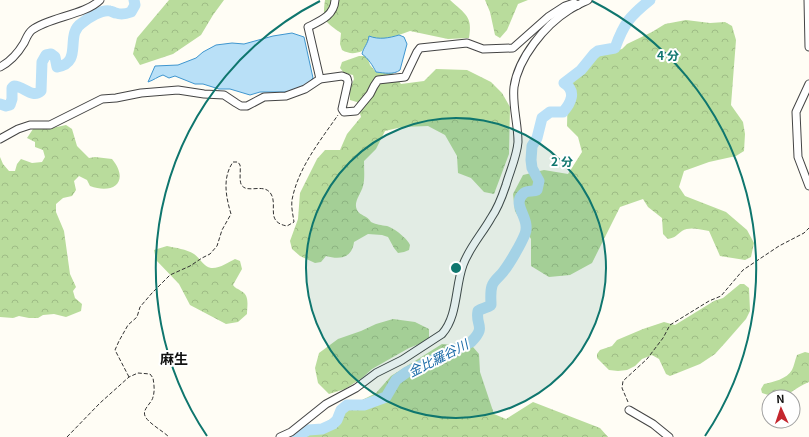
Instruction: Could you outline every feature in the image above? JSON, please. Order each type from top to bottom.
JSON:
[{"type":"street","points":[[0,67],[6,64],[18,53],[32,30],[83,10],[100,0]]},
{"type":"street","points":[[320,79],[308,27],[324,19],[334,8],[335,0]]},
{"type":"street","points":[[280,437],[291,432],[326,404],[356,388],[376,373],[402,360],[442,334],[447,328],[464,261],[499,204],[516,153],[518,134],[514,86],[523,62],[530,48],[537,39],[562,15],[588,0]]},
{"type":"street","points":[[808,0],[809,47]]},
{"type":"street","points":[[0,139],[18,129],[30,126],[50,125],[102,99],[178,90],[224,95],[241,106],[247,106],[264,97],[286,96],[305,89],[320,79],[342,76],[347,78],[348,82],[342,109],[344,112],[356,111],[370,94],[378,80],[405,77],[420,48],[467,43],[483,49],[513,48],[548,17],[565,6],[574,3],[578,5]]},
{"type":"street","points":[[809,84],[796,112],[798,157],[809,186]]},
{"type":"street","points":[[629,410],[652,424],[669,437]]},
{"type":"path","points":[[129,377],[115,350],[119,341],[128,325],[137,317],[140,307],[152,292],[170,274],[190,266],[210,254],[217,246],[222,230],[231,214],[226,197],[226,180],[230,166],[233,162],[238,162],[240,165],[242,186],[246,188],[263,188],[272,194],[273,212],[275,218],[282,225],[287,226],[294,222],[292,202],[297,184],[305,165],[342,109]]},
{"type":"path","points":[[629,410],[622,388],[623,381],[647,359],[663,338],[670,325],[714,298],[721,296],[743,270],[779,246],[804,234],[809,228]]},
{"type":"path","points":[[68,437],[100,403],[129,377],[138,373],[150,374],[153,378],[153,399],[144,412],[145,416],[150,422],[169,437]]},
{"type":"green space","points":[[169,0],[224,0],[201,35],[173,54],[140,65],[133,54],[137,38]]},
{"type":"green space","points":[[325,0],[450,0],[464,12],[469,20],[469,38],[448,39],[410,31],[386,39],[369,40],[362,51],[350,53],[342,50],[340,44],[341,33],[331,26],[326,20],[324,12]]},
{"type":"green space","points":[[485,0],[528,0],[518,4],[507,30],[500,38],[495,35],[490,12]]},
{"type":"green space","points":[[686,20],[710,23],[725,22],[732,26],[736,40],[731,105],[743,122],[745,134],[744,151],[736,156],[709,162],[684,171],[679,187],[685,196],[726,212],[747,230],[754,243],[751,257],[745,260],[720,256],[709,231],[688,229],[682,231],[675,237],[668,239],[663,234],[662,218],[648,207],[643,199],[620,207],[592,263],[570,275],[549,277],[531,266],[531,239],[515,211],[513,194],[523,175],[544,170],[568,174],[582,152],[578,137],[567,126],[568,86],[597,56],[622,49],[627,44],[665,24]]},
{"type":"green space","points":[[359,56],[365,56],[376,72],[393,73],[401,84],[424,81],[436,69],[467,70],[491,82],[502,93],[510,107],[509,154],[494,194],[484,192],[471,178],[458,173],[457,156],[445,135],[428,126],[402,127],[385,131],[376,149],[364,161],[364,183],[356,207],[358,212],[368,218],[371,222],[390,227],[400,234],[409,243],[409,250],[398,253],[388,237],[368,234],[354,242],[351,252],[348,255],[340,258],[326,256],[321,262],[315,263],[300,256],[292,249],[290,241],[298,219],[300,193],[317,159],[325,150],[340,150],[347,134],[361,117],[357,102],[350,100],[350,89],[354,79],[353,75],[344,73],[340,68],[342,62]]},
{"type":"green space","points":[[66,125],[72,129],[77,146],[89,158],[95,157],[112,159],[120,174],[117,184],[106,189],[90,186],[87,180],[79,176],[74,181],[76,190],[72,196],[63,198],[56,204],[56,212],[64,231],[70,274],[76,287],[73,291],[75,298],[82,304],[81,311],[66,317],[54,314],[43,315],[38,318],[19,316],[13,318],[0,317],[0,157],[3,164],[9,171],[15,171],[17,164],[21,159],[32,163],[42,162],[45,157],[43,150],[35,147],[35,142],[27,138],[33,129],[52,128]]},
{"type":"green space","points":[[167,246],[191,252],[206,266],[211,268],[221,266],[235,259],[240,261],[242,269],[233,285],[246,295],[247,314],[238,322],[226,324],[190,305],[179,284],[156,260],[154,250]]},
{"type":"green space","points":[[740,284],[744,284],[749,288],[750,311],[746,319],[715,354],[700,364],[670,376],[666,374],[659,359],[652,355],[642,359],[635,366],[627,370],[618,371],[609,370],[597,358],[597,354],[600,350],[612,346],[617,340],[664,322],[675,325],[714,301],[723,298]]},
{"type":"green space","points":[[393,319],[415,322],[429,329],[429,338],[427,341],[409,348],[372,369],[362,378],[345,389],[329,394],[318,383],[315,368],[319,353],[338,339]]},
{"type":"green space","points":[[442,344],[473,347],[479,354],[480,372],[494,414],[506,419],[533,402],[600,428],[608,437],[304,437],[348,407],[376,393],[391,376]]},
{"type":"green space","points":[[805,352],[809,353],[809,382],[795,389],[761,389],[764,384],[780,380],[787,376],[792,370],[797,355]]},
{"type":"water","points":[[292,33],[304,37],[313,78],[306,85],[287,92],[260,92],[250,95],[230,89],[219,89],[203,84],[195,84],[175,76],[169,78],[163,75],[148,82],[155,66],[178,65],[196,58],[203,52],[216,45],[232,43],[244,44],[273,36]]},
{"type":"water","points":[[399,35],[404,37],[407,44],[400,70],[392,73],[376,72],[362,54],[369,36],[384,38]]},
{"type":"waterway","points":[[0,104],[6,106],[10,105],[12,99],[12,88],[14,86],[34,94],[41,91],[42,62],[46,55],[51,54],[55,57],[57,67],[65,64],[70,60],[72,54],[74,34],[82,23],[91,16],[103,11],[111,11],[122,14],[131,12],[135,5],[134,0]]},
{"type":"waterway","name":"金比羅谷川","points":[[297,437],[308,430],[322,429],[333,424],[337,420],[341,410],[347,405],[364,405],[386,397],[396,380],[407,372],[471,342],[476,337],[479,329],[477,316],[478,311],[491,305],[491,288],[495,280],[509,264],[525,234],[526,223],[519,203],[520,198],[524,193],[537,190],[539,181],[532,168],[531,160],[532,146],[537,138],[542,118],[550,112],[563,112],[570,101],[572,93],[568,86],[564,83],[581,70],[598,51],[615,48],[621,32],[628,21],[650,0]]},
{"type":"district","name":"麻生","points":[[174,359]]}]
